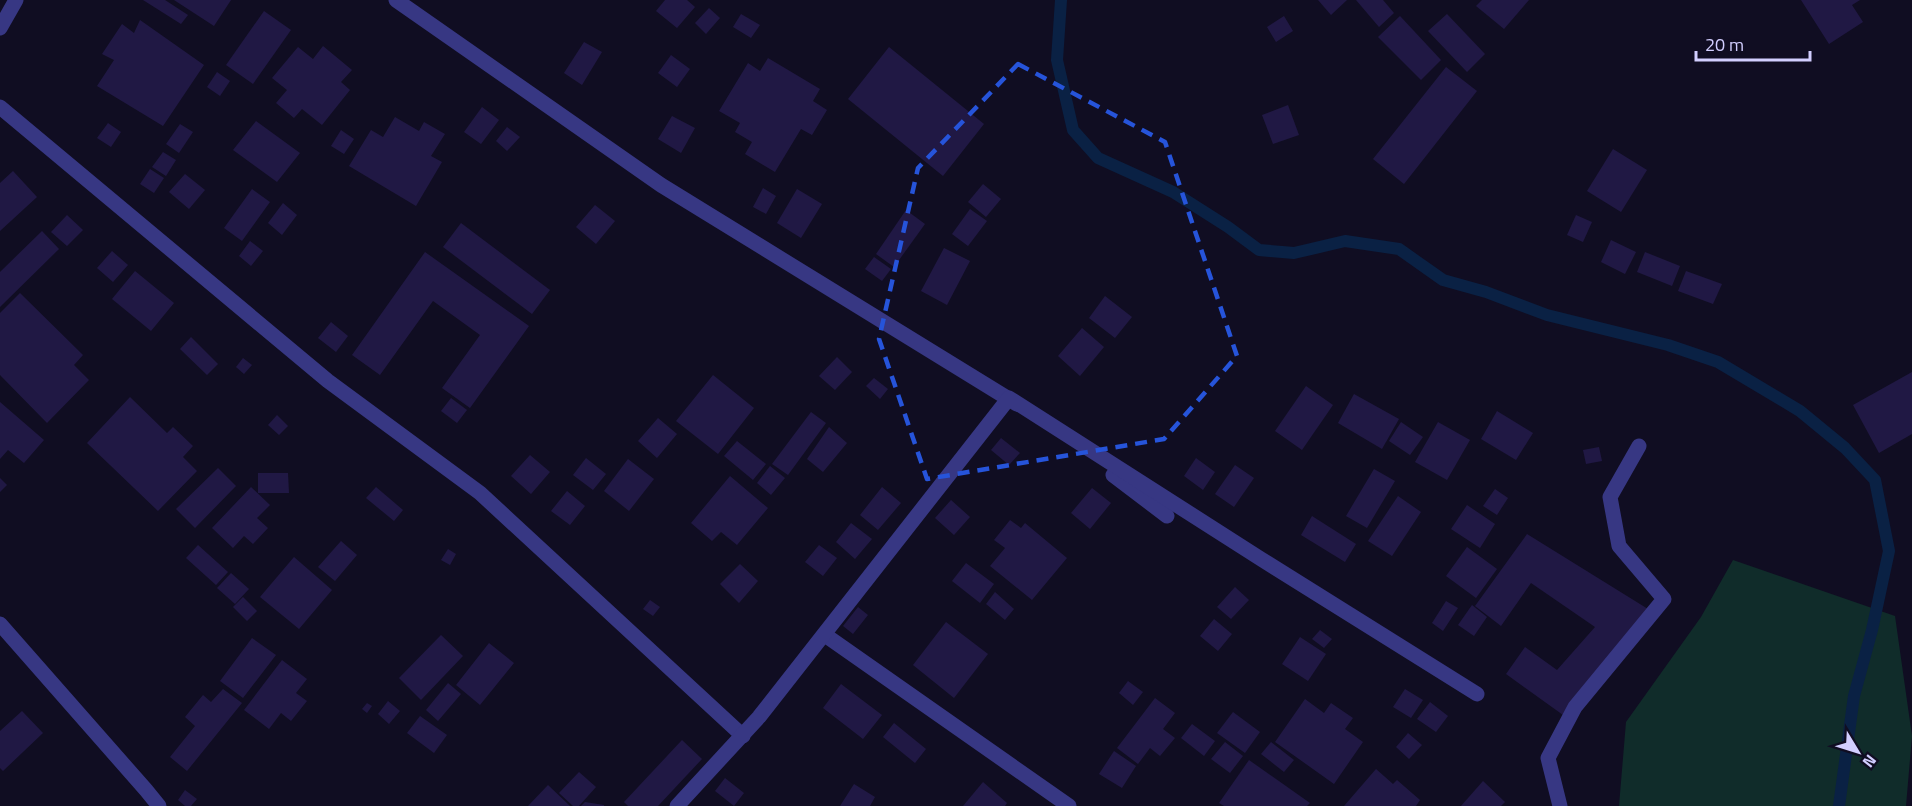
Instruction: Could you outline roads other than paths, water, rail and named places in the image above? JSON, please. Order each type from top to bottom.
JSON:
[{"type":"street","points":[[0,28],[16,0]]},
{"type":"street","points":[[396,0],[661,185],[1009,398],[1478,694]]},
{"type":"street","points":[[0,107],[328,381],[480,493],[743,736]]},
{"type":"street","points":[[1009,398],[1167,516]]},
{"type":"street","points":[[677,806],[743,736],[825,635],[1009,398]]},
{"type":"street","points":[[1560,806],[1548,758],[1575,707],[1664,598],[1619,546],[1610,497],[1639,446]]},
{"type":"street","points":[[0,624],[159,806]]},
{"type":"street","points":[[825,635],[1069,806]]},
{"type":"waterway","points":[[1061,0],[1057,60],[1073,130],[1098,158],[1173,192],[1259,250],[1294,253],[1345,241],[1399,249],[1443,280],[1486,292],[1547,315],[1668,345],[1718,362],[1800,411],[1845,448],[1875,480],[1889,551],[1872,630],[1854,696],[1839,806]]}]
